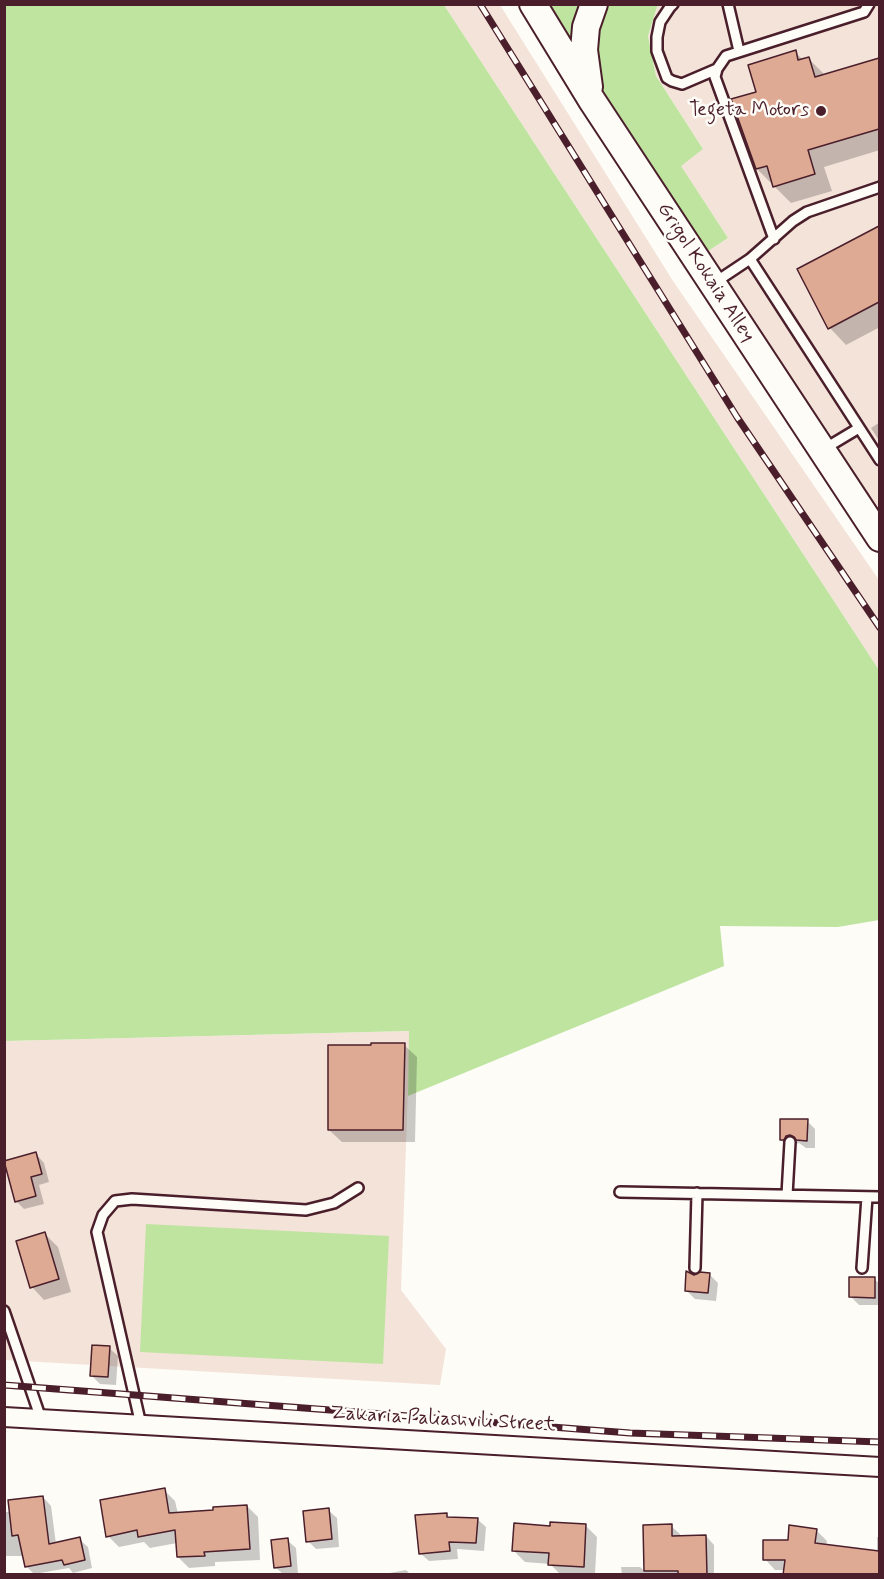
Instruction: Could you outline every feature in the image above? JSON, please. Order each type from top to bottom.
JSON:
[{"type":"main road","name":"Grigol Kokaia Alley","points":[[533,4],[591,99],[879,538]]},
{"type":"main road","points":[[591,99],[584,50],[586,27],[594,4]]},
{"type":"street","name":"Zakaria Paliashvili Street","points":[[4,1417],[879,1467]]},
{"type":"lane","points":[[673,4],[660,22],[657,37],[657,51],[667,78],[682,84],[717,69]]},
{"type":"lane","points":[[728,4],[739,51]]},
{"type":"lane","points":[[774,239],[715,77],[717,69],[726,56],[864,12],[869,4]]},
{"type":"lane","points":[[712,284],[750,259],[793,221],[807,212],[879,187]]},
{"type":"lane","points":[[750,259],[879,460]]},
{"type":"lane","points":[[822,451],[859,428]]},
{"type":"lane","points":[[787,1195],[790,1142]]},
{"type":"lane","points":[[141,1425],[98,1232],[103,1215],[115,1202],[132,1199],[306,1210],[334,1203],[358,1188]]},
{"type":"lane","points":[[620,1192],[879,1197]]},
{"type":"lane","points":[[695,1269],[698,1193]]},
{"type":"lane","points":[[862,1268],[867,1197]]},
{"type":"lane","points":[[4,1311],[41,1419]]},
{"type":"shaded area","points":[[444,5],[500,5],[673,281],[879,580],[879,670]]},
{"type":"shaded area","points":[[659,5],[879,5],[879,538],[696,259],[728,238],[680,165],[703,149],[656,76],[648,36]]},
{"type":"shaded area","points":[[410,1031],[401,1290],[446,1349],[440,1385],[5,1360],[4,1041]]},
{"type":"green space","points":[[4,5],[444,5],[879,670],[879,920],[838,927],[720,926],[724,966],[408,1096],[409,1031],[5,1041]]},
{"type":"green space","points":[[547,5],[579,5],[575,14],[571,40]]},
{"type":"green space","points":[[594,5],[659,5],[648,36],[656,76],[703,149],[681,166],[728,238],[696,259],[591,99]]},
{"type":"green space","points":[[146,1224],[389,1236],[383,1364],[140,1352]]},
{"type":"building","points":[[796,50],[798,60],[809,57],[815,77],[879,58],[879,129],[808,150],[815,174],[773,187],[767,166],[756,169],[731,99],[756,92],[748,65]]},
{"type":"building","points":[[879,226],[879,302],[828,329],[797,269]]},
{"type":"building","points":[[371,1043],[405,1043],[403,1130],[328,1130],[328,1045],[371,1045]]},
{"type":"building","points":[[780,1119],[808,1119],[807,1141],[796,1140],[790,1135],[780,1140]]},
{"type":"building","points":[[36,1152],[42,1174],[31,1177],[36,1196],[15,1202],[4,1161]]},
{"type":"building","points":[[45,1232],[59,1279],[30,1288],[16,1241]]},
{"type":"building","points":[[686,1271],[694,1275],[700,1272],[710,1273],[708,1293],[685,1291]]},
{"type":"building","points":[[849,1277],[875,1277],[875,1298],[849,1297]]},
{"type":"building","points":[[92,1345],[110,1346],[108,1377],[90,1376]]},
{"type":"building","points":[[165,1488],[169,1513],[247,1505],[250,1549],[204,1552],[205,1556],[177,1557],[175,1530],[138,1537],[137,1530],[106,1537],[100,1500]]},
{"type":"building","points":[[43,1496],[49,1544],[80,1537],[85,1560],[64,1565],[62,1560],[25,1567],[18,1535],[12,1536],[8,1500]]},
{"type":"building","points":[[329,1508],[332,1539],[306,1542],[303,1511]]},
{"type":"building","points":[[447,1513],[447,1517],[478,1518],[476,1543],[449,1542],[450,1551],[419,1554],[415,1515]]},
{"type":"building","points":[[550,1522],[586,1524],[584,1567],[548,1565],[549,1553],[512,1551],[514,1523],[550,1526]]},
{"type":"building","points":[[672,1524],[672,1536],[706,1535],[707,1575],[678,1575],[678,1571],[644,1571],[643,1525]]},
{"type":"building","points":[[789,1525],[817,1529],[815,1543],[879,1551],[879,1575],[783,1575],[785,1560],[763,1560],[763,1540],[788,1540]]},
{"type":"building","points":[[288,1538],[291,1566],[274,1568],[271,1540]]},
{"type":"railway","points":[[480,4],[737,417],[880,628]]},
{"type":"railway","points":[[4,1385],[630,1433],[880,1442]]},
{"type":"place","name":"Tegeta Motors","points":[[821,111]]}]
